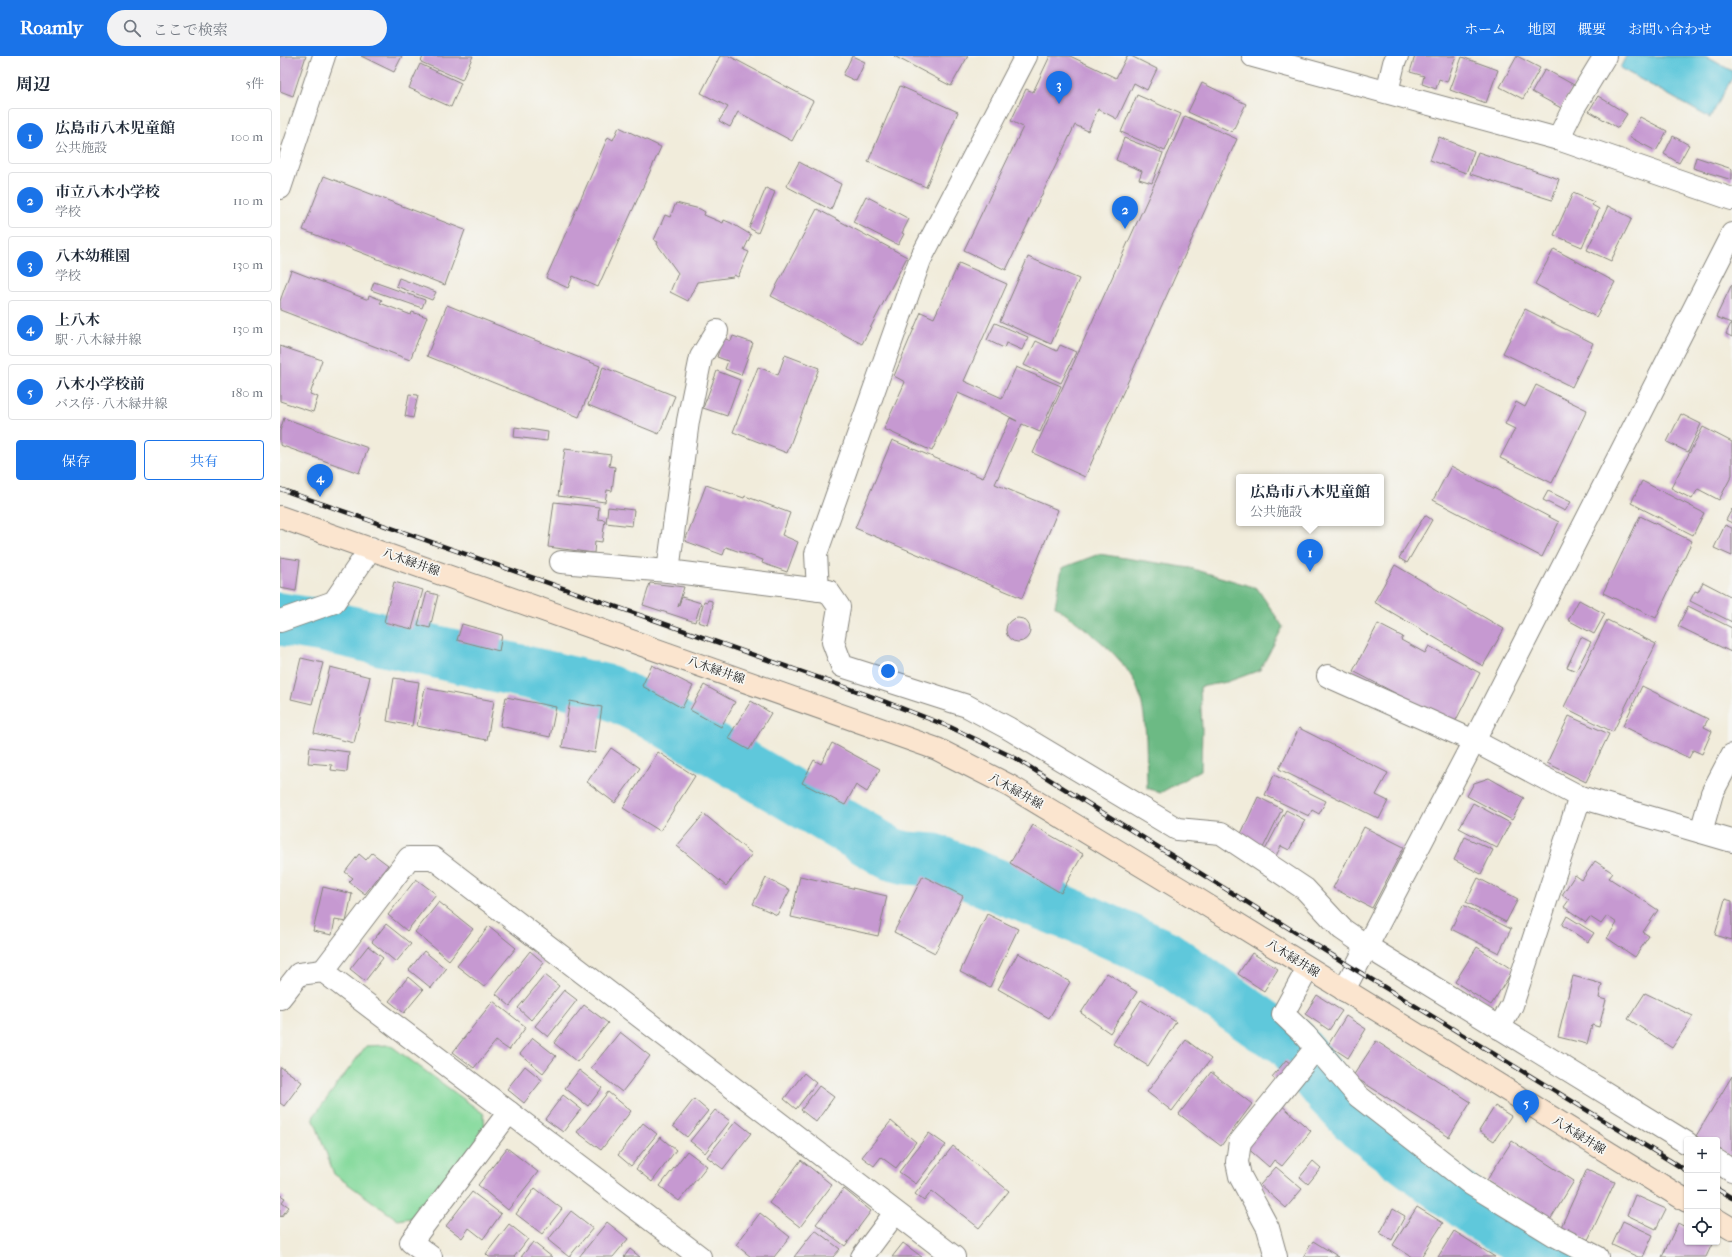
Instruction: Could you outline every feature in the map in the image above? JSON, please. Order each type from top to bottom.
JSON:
[{"type":"main road","name":"八木緑井線","points":[[280,517],[938,749],[1010,786],[1684,1199]]},
{"type":"main road","points":[[1720,1222],[1732,1229]]},
{"type":"street","points":[[280,188],[324,56]]},
{"type":"street","points":[[818,590],[816,554],[920,260],[1026,56]]},
{"type":"street","points":[[1253,56],[1558,139],[1732,199]]},
{"type":"street","points":[[1387,92],[1397,56]]},
{"type":"street","points":[[1558,139],[1574,107],[1605,56]]},
{"type":"street","points":[[1344,990],[1474,741],[1732,234]]},
{"type":"street","points":[[668,572],[688,421],[695,385],[701,357],[717,331]]},
{"type":"street","points":[[280,621],[334,602],[371,548]]},
{"type":"street","points":[[561,562],[668,572],[828,591],[838,607],[832,642],[842,666],[967,706],[1008,728],[1177,830],[1221,833],[1305,889],[1342,929],[1499,1028],[1684,1141]]},
{"type":"street","points":[[1328,676],[1474,741],[1580,797],[1732,841]]},
{"type":"street","points":[[1701,832],[1712,793],[1732,755]]},
{"type":"street","points":[[1499,1028],[1512,1004],[1580,797]]},
{"type":"street","points":[[323,971],[409,858],[433,858],[954,1257]]},
{"type":"street","points":[[1308,968],[1283,1014],[1316,1048],[1358,1096],[1471,1184],[1556,1236],[1597,1257]]},
{"type":"street","points":[[280,998],[299,974],[323,971],[700,1257]]},
{"type":"street","points":[[1276,1257],[1268,1228],[1240,1176],[1236,1162],[1240,1142],[1316,1048]]},
{"type":"street","points":[[432,1257],[411,1242],[509,1112]]},
{"type":"street","points":[[1720,1164],[1732,1171]]},
{"type":"street","points":[[862,1257],[895,1213]]},
{"type":"green space","points":[[1099,554],[1190,568],[1257,588],[1283,627],[1260,670],[1227,682],[1200,687],[1202,729],[1201,770],[1160,793],[1147,788],[1144,715],[1139,693],[1133,680],[1125,667],[1104,644],[1055,606],[1062,568]]},
{"type":"green space","points":[[390,1045],[484,1114],[485,1131],[417,1217],[398,1220],[334,1174],[313,1117],[366,1046]]},
{"type":"water","points":[[1626,56],[1705,56],[1732,71],[1732,78],[1710,118],[1620,68]]},
{"type":"building","points":[[280,56],[306,56],[293,96],[280,91]]},
{"type":"building","points":[[361,56],[402,56],[394,72]]},
{"type":"building","points":[[423,56],[473,56],[462,80],[421,62]]},
{"type":"building","points":[[720,56],[729,56],[813,101],[792,141],[738,112],[730,127],[719,121],[728,107],[701,93]]},
{"type":"building","points":[[852,56],[865,62],[856,81],[843,75]]},
{"type":"building","points":[[894,56],[968,56],[951,86]]},
{"type":"building","points":[[1050,56],[1070,56],[1116,78],[1127,56],[1131,56],[1157,69],[1147,90],[1134,83],[1117,119],[1098,109],[1088,131],[1075,125],[1006,270],[964,250],[1023,127],[1011,121],[1026,89],[1033,92]]},
{"type":"building","points":[[1415,56],[1456,56],[1447,82],[1439,79],[1436,89],[1422,84],[1424,76],[1410,72]]},
{"type":"building","points":[[1517,56],[1540,68],[1523,99],[1500,87]]},
{"type":"building","points":[[1462,57],[1498,70],[1486,103],[1450,90]]},
{"type":"building","points":[[420,64],[461,83],[451,107],[409,88]]},
{"type":"building","points":[[1545,69],[1574,85],[1561,108],[1532,92]]},
{"type":"building","points":[[1202,83],[1246,104],[1232,132],[1188,112]]},
{"type":"building","points":[[900,86],[958,112],[926,187],[868,162]]},
{"type":"building","points":[[1137,95],[1181,114],[1165,151],[1121,132]]},
{"type":"building","points":[[1598,96],[1627,114],[1618,128],[1589,111]]},
{"type":"building","points":[[1185,116],[1237,139],[1085,477],[1033,453]]},
{"type":"building","points":[[1640,117],[1667,131],[1656,151],[1629,137]]},
{"type":"building","points":[[619,127],[661,147],[598,287],[573,276],[568,288],[546,278],[608,137],[613,140]]},
{"type":"building","points":[[1673,136],[1689,145],[1679,163],[1664,154]]},
{"type":"building","points":[[1439,137],[1474,151],[1466,173],[1430,160]]},
{"type":"building","points":[[1124,138],[1163,153],[1152,183],[1139,179],[1142,171],[1116,160]]},
{"type":"building","points":[[1478,152],[1559,179],[1552,200],[1470,174]]},
{"type":"building","points":[[1696,157],[1732,169],[1732,180],[1693,168]]},
{"type":"building","points":[[799,162],[841,184],[831,210],[786,186]]},
{"type":"building","points":[[324,176],[465,230],[445,285],[303,230]]},
{"type":"building","points":[[766,188],[775,192],[758,233],[749,228]]},
{"type":"building","points":[[1573,193],[1594,202],[1592,205],[1599,209],[1582,247],[1554,235]]},
{"type":"building","points":[[866,196],[909,219],[902,233],[904,234],[898,245],[853,222]]},
{"type":"building","points":[[676,203],[700,209],[705,212],[704,215],[723,223],[724,220],[751,235],[744,250],[749,252],[738,277],[734,275],[733,277],[697,282],[688,301],[670,292],[678,273],[657,244],[658,242],[654,240],[665,215],[670,217]]},
{"type":"building","points":[[1608,206],[1632,218],[1611,261],[1587,250]]},
{"type":"building","points":[[817,209],[907,257],[862,344],[771,296]]},
{"type":"building","points":[[1554,249],[1615,282],[1596,317],[1535,284]]},
{"type":"building","points":[[1028,257],[1079,279],[1051,344],[1000,321]]},
{"type":"building","points":[[959,263],[1007,284],[964,381],[1002,398],[1016,367],[1061,386],[1040,432],[1022,424],[995,484],[1058,510],[1022,598],[855,528],[892,440],[983,478],[1010,418],[1017,421],[997,410],[958,393],[932,451],[884,429],[905,382],[894,376],[921,312],[934,318]]},
{"type":"building","points":[[291,270],[366,299],[368,299],[369,295],[382,300],[380,303],[411,315],[412,312],[427,317],[410,360],[280,310],[280,301]]},
{"type":"building","points":[[399,278],[436,292],[432,300],[396,286]]},
{"type":"building","points":[[374,282],[425,300],[422,308],[371,290]]},
{"type":"building","points":[[1732,284],[1732,337],[1726,334],[1731,323],[1716,317]]},
{"type":"building","points":[[447,305],[600,366],[579,417],[427,356]]},
{"type":"building","points":[[1525,309],[1593,343],[1572,387],[1503,353]]},
{"type":"building","points":[[995,323],[1028,337],[1022,350],[1006,343],[1004,348],[987,340]]},
{"type":"building","points":[[733,336],[753,343],[741,375],[725,369],[728,361],[717,357],[723,338],[731,341]]},
{"type":"building","points":[[1036,341],[1057,351],[1060,345],[1076,352],[1061,383],[1024,365]]},
{"type":"building","points":[[280,346],[322,360],[310,394],[318,397],[313,412],[280,401]]},
{"type":"building","points":[[785,355],[819,368],[787,453],[733,432],[758,367],[778,375]]},
{"type":"building","points":[[603,367],[675,396],[659,434],[588,405]]},
{"type":"building","points":[[717,371],[740,380],[727,416],[703,408]]},
{"type":"building","points":[[1536,385],[1587,410],[1552,483],[1500,458],[1515,429],[1505,424],[1516,402],[1525,407]]},
{"type":"building","points":[[409,394],[418,395],[413,418],[405,416]]},
{"type":"building","points":[[1681,414],[1701,424],[1688,452],[1667,442]]},
{"type":"building","points":[[284,418],[368,448],[359,473],[280,445],[280,431]]},
{"type":"building","points":[[515,427],[548,432],[547,441],[514,437]]},
{"type":"building","points":[[1703,427],[1732,442],[1732,475],[1719,500],[1698,489],[1692,499],[1671,488]]},
{"type":"building","points":[[565,449],[611,455],[609,466],[615,467],[612,491],[607,490],[605,502],[558,496]]},
{"type":"building","points":[[1451,466],[1559,522],[1542,557],[1433,500]]},
{"type":"building","points":[[1642,481],[1704,513],[1693,535],[1631,503]]},
{"type":"building","points":[[706,485],[744,498],[745,496],[790,513],[782,535],[798,542],[787,572],[762,563],[763,560],[726,547],[723,555],[685,541]]},
{"type":"building","points":[[1548,491],[1571,502],[1565,511],[1543,500]]},
{"type":"building","points":[[554,502],[599,507],[598,519],[605,520],[602,542],[595,541],[594,553],[548,547]]},
{"type":"building","points":[[608,507],[634,510],[632,526],[606,523]]},
{"type":"building","points":[[1732,509],[1732,523],[1726,520]]},
{"type":"building","points":[[1425,515],[1432,520],[1407,563],[1399,558]]},
{"type":"building","points":[[1640,516],[1692,541],[1656,618],[1603,593]]},
{"type":"building","points":[[1725,525],[1732,528],[1732,556],[1714,548]]},
{"type":"building","points":[[280,557],[300,560],[296,591],[280,588]]},
{"type":"building","points":[[1395,565],[1504,629],[1483,666],[1374,602]]},
{"type":"building","points":[[394,582],[423,590],[412,629],[384,622]]},
{"type":"building","points":[[1703,582],[1732,597],[1732,622],[1690,601],[1695,591],[1698,592]]},
{"type":"building","points":[[650,583],[684,587],[678,607],[682,597],[701,603],[695,622],[643,605]]},
{"type":"building","points":[[427,592],[438,595],[430,628],[418,625]]},
{"type":"building","points":[[708,600],[712,601],[713,605],[708,625],[698,622],[704,601],[707,602]]},
{"type":"building","points":[[1579,600],[1605,614],[1594,634],[1568,620]]},
{"type":"building","points":[[1688,606],[1732,628],[1731,652],[1678,626]]},
{"type":"building","points":[[1018,618],[1027,621],[1030,630],[1027,639],[1018,642],[1009,639],[1006,630],[1009,621]]},
{"type":"building","points":[[1607,620],[1656,644],[1613,732],[1564,707]]},
{"type":"building","points":[[462,624],[502,635],[499,651],[457,640]]},
{"type":"building","points":[[1378,624],[1403,637],[1401,640],[1425,653],[1429,646],[1480,673],[1454,724],[1353,671]]},
{"type":"building","points":[[1581,637],[1591,642],[1576,671],[1567,667]]},
{"type":"building","points":[[301,658],[323,663],[312,704],[291,699]]},
{"type":"building","points":[[652,665],[693,686],[682,708],[642,686]]},
{"type":"building","points":[[330,667],[370,677],[354,743],[314,733]]},
{"type":"building","points":[[394,678],[419,682],[412,726],[387,721]]},
{"type":"building","points":[[704,685],[735,702],[721,727],[690,710]]},
{"type":"building","points":[[1642,686],[1708,719],[1704,727],[1712,731],[1702,754],[1693,750],[1689,758],[1623,726]]},
{"type":"building","points":[[425,688],[494,701],[487,740],[417,726]]},
{"type":"building","points":[[506,697],[556,707],[550,737],[500,726]]},
{"type":"building","points":[[570,701],[602,707],[595,753],[562,747]]},
{"type":"building","points":[[751,701],[771,713],[749,750],[728,738]]},
{"type":"building","points":[[1569,716],[1609,734],[1586,782],[1547,763]]},
{"type":"building","points":[[1299,728],[1388,773],[1376,795],[1388,801],[1379,819],[1279,769]]},
{"type":"building","points":[[832,743],[880,769],[867,792],[856,785],[845,805],[802,783],[814,760],[821,764]]},
{"type":"building","points":[[310,747],[349,752],[347,772],[331,770],[332,765],[308,763]]},
{"type":"building","points":[[611,748],[640,768],[615,803],[587,782]]},
{"type":"building","points":[[658,752],[695,776],[660,831],[623,808]]},
{"type":"building","points":[[1274,775],[1326,801],[1319,814],[1312,810],[1309,816],[1265,795]]},
{"type":"building","points":[[1489,778],[1524,798],[1512,820],[1467,796],[1474,783]]},
{"type":"building","points":[[1258,797],[1282,809],[1262,850],[1240,836]]},
{"type":"building","points":[[1473,803],[1510,823],[1497,848],[1459,828]]},
{"type":"building","points":[[1286,810],[1305,820],[1289,850],[1281,846],[1275,858],[1264,852]]},
{"type":"building","points":[[704,814],[752,854],[726,886],[677,846]]},
{"type":"building","points":[[1033,825],[1083,854],[1061,893],[1010,863]]},
{"type":"building","points":[[1364,827],[1404,847],[1372,908],[1333,888]]},
{"type":"building","points":[[1465,837],[1493,850],[1481,874],[1454,860]]},
{"type":"building","points":[[372,853],[388,865],[365,894],[349,882],[353,878],[345,872],[359,854],[366,860]]},
{"type":"building","points":[[1595,861],[1613,873],[1609,878],[1658,910],[1643,932],[1649,936],[1635,957],[1607,938],[1617,923],[1607,916],[1601,924],[1590,917],[1586,922],[1564,907],[1569,900],[1562,895],[1575,875],[1582,880]]},
{"type":"building","points":[[800,876],[887,896],[878,936],[791,917]]},
{"type":"building","points":[[923,876],[963,896],[935,953],[894,932]]},
{"type":"building","points":[[766,878],[790,890],[777,915],[753,904]]},
{"type":"building","points":[[1478,878],[1518,899],[1506,922],[1466,902]]},
{"type":"building","points":[[416,879],[436,894],[407,931],[388,915]]},
{"type":"building","points":[[323,887],[352,894],[346,922],[335,920],[332,935],[313,931]]},
{"type":"building","points":[[1725,899],[1732,901],[1732,940],[1715,935]]},
{"type":"building","points":[[439,902],[473,929],[449,960],[415,932]]},
{"type":"building","points":[[1463,905],[1511,929],[1499,953],[1451,929]]},
{"type":"building","points":[[987,914],[1018,929],[990,987],[960,972]]},
{"type":"building","points":[[1567,916],[1594,933],[1588,942],[1562,925]]},
{"type":"building","points":[[386,924],[411,944],[396,962],[372,942]]},
{"type":"building","points":[[489,926],[516,948],[484,987],[457,966]]},
{"type":"building","points":[[368,946],[383,958],[365,981],[350,969]]},
{"type":"building","points":[[1477,947],[1513,970],[1491,1005],[1455,982]]},
{"type":"building","points":[[424,951],[446,969],[431,988],[409,970]]},
{"type":"building","points":[[530,951],[544,963],[510,1006],[496,994]]},
{"type":"building","points":[[1018,953],[1070,982],[1049,1018],[998,989]]},
{"type":"building","points":[[1252,953],[1278,969],[1264,991],[1238,974]]},
{"type":"building","points":[[1107,973],[1137,992],[1110,1033],[1081,1013]]},
{"type":"building","points":[[545,975],[559,986],[531,1020],[518,1008]]},
{"type":"building","points":[[1573,976],[1602,984],[1599,998],[1606,1000],[1599,1027],[1592,1025],[1587,1044],[1558,1037]]},
{"type":"building","points":[[408,977],[423,990],[404,1013],[389,1001]]},
{"type":"building","points":[[564,990],[577,1000],[548,1037],[535,1026]]},
{"type":"building","points":[[1645,993],[1693,1016],[1672,1048],[1628,1019]]},
{"type":"building","points":[[1317,995],[1342,1011],[1329,1030],[1305,1014]]},
{"type":"building","points":[[1141,1000],[1176,1022],[1148,1066],[1113,1044]]},
{"type":"building","points":[[493,1001],[526,1027],[509,1050],[496,1041],[474,1068],[453,1052]]},
{"type":"building","points":[[584,1005],[608,1023],[577,1062],[554,1043]]},
{"type":"building","points":[[1346,1016],[1366,1029],[1348,1058],[1328,1045]]},
{"type":"building","points":[[620,1032],[650,1056],[622,1092],[591,1068]]},
{"type":"building","points":[[533,1038],[556,1056],[543,1073],[520,1054]]},
{"type":"building","points":[[1186,1040],[1211,1059],[1172,1111],[1147,1092]]},
{"type":"building","points":[[1376,1041],[1471,1102],[1449,1137],[1353,1076]]},
{"type":"building","points":[[1286,1060],[1295,1067],[1281,1084],[1272,1077]]},
{"type":"building","points":[[525,1066],[542,1080],[524,1103],[507,1089]]},
{"type":"building","points":[[281,1067],[302,1082],[284,1106],[280,1103]]},
{"type":"building","points":[[579,1070],[602,1088],[588,1106],[565,1088]]},
{"type":"building","points":[[1211,1072],[1252,1104],[1221,1146],[1179,1114]]},
{"type":"building","points":[[804,1073],[816,1083],[796,1109],[784,1099]]},
{"type":"building","points":[[1732,1076],[1732,1157],[1720,1150],[1720,1137],[1696,1136]]},
{"type":"building","points":[[819,1086],[834,1097],[816,1122],[801,1110]]},
{"type":"building","points":[[608,1092],[631,1111],[601,1150],[577,1132]]},
{"type":"building","points":[[563,1095],[581,1109],[563,1132],[545,1119]]},
{"type":"building","points":[[694,1099],[708,1111],[687,1137],[673,1126]]},
{"type":"building","points":[[1280,1104],[1311,1131],[1282,1166],[1274,1160],[1269,1167],[1245,1146]]},
{"type":"building","points":[[1495,1106],[1511,1116],[1494,1141],[1479,1131]]},
{"type":"building","points":[[715,1110],[730,1121],[705,1153],[690,1141]]},
{"type":"building","points":[[736,1121],[751,1133],[723,1169],[707,1157]]},
{"type":"building","points":[[891,1121],[916,1142],[896,1168],[881,1157],[874,1166],[862,1157]]},
{"type":"building","points":[[643,1123],[657,1134],[631,1166],[618,1155]]},
{"type":"building","points":[[929,1133],[946,1145],[916,1184],[899,1172]]},
{"type":"building","points":[[660,1137],[676,1150],[652,1182],[636,1169]]},
{"type":"building","points":[[1512,1141],[1574,1181],[1550,1220],[1487,1180]]},
{"type":"building","points":[[953,1146],[1009,1191],[979,1228],[932,1191],[924,1201],[915,1194]]},
{"type":"building","points":[[507,1148],[538,1172],[508,1210],[478,1185]]},
{"type":"building","points":[[687,1151],[707,1166],[679,1201],[660,1186]]},
{"type":"building","points":[[801,1160],[832,1185],[800,1227],[769,1203]]},
{"type":"building","points":[[1313,1161],[1321,1168],[1308,1184],[1300,1177]]},
{"type":"building","points":[[1276,1167],[1302,1189],[1286,1208],[1260,1185]]},
{"type":"building","points":[[1587,1169],[1615,1182],[1588,1240],[1561,1227]]},
{"type":"building","points":[[535,1188],[562,1209],[542,1234],[516,1214]]},
{"type":"building","points":[[844,1189],[871,1211],[845,1246],[816,1224]]},
{"type":"building","points":[[472,1192],[501,1214],[483,1239],[469,1228],[462,1238],[446,1226]]},
{"type":"building","points":[[280,1195],[285,1198],[282,1202],[289,1207],[281,1217],[280,1216]]},
{"type":"building","points":[[1635,1195],[1666,1209],[1656,1229],[1627,1215]]},
{"type":"building","points":[[1417,1207],[1443,1223],[1421,1257],[1412,1257],[1393,1245]]},
{"type":"building","points":[[1393,1209],[1405,1216],[1392,1240],[1380,1233]]},
{"type":"building","points":[[571,1211],[593,1228],[569,1257],[548,1240]]},
{"type":"building","points":[[760,1213],[790,1237],[774,1257],[751,1257],[736,1245]]},
{"type":"building","points":[[1623,1221],[1653,1235],[1643,1257],[1638,1257],[1612,1245]]},
{"type":"building","points":[[607,1222],[628,1239],[613,1257],[579,1257]]},
{"type":"building","points":[[1678,1223],[1684,1226],[1684,1245],[1712,1245],[1706,1257],[1662,1257]]},
{"type":"building","points":[[509,1224],[528,1239],[514,1257],[489,1257],[486,1254]]},
{"type":"building","points":[[815,1230],[840,1249],[833,1257],[794,1257]]},
{"type":"building","points":[[1454,1231],[1495,1257],[1438,1257]]},
{"type":"building","points":[[1313,1241],[1339,1257],[1303,1257]]},
{"type":"building","points":[[533,1242],[552,1257],[521,1257]]},
{"type":"building","points":[[903,1243],[922,1257],[892,1257]]},
{"type":"building","points":[[630,1249],[640,1257],[624,1257]]},
{"type":"waterway","points":[[280,619],[324,626],[607,691],[653,713],[891,854],[906,858],[934,860],[1084,920],[1164,956],[1265,1027],[1290,1041],[1331,1093],[1362,1125],[1486,1218],[1557,1257]]},
{"type":"railway","points":[[280,489],[868,695],[950,727],[1015,758],[1356,970],[1684,1169]]},
{"type":"railway","points":[[1720,1191],[1732,1198]]},
{"type":"place","name":"八木幼稚園","points":[[1059,104]]},
{"type":"place","name":"市立八木小学校","points":[[1125,229]]},
{"type":"place","name":"上八木","points":[[320,497]]},
{"type":"place","name":"広島市八木児童館","points":[[1310,572]]},
{"type":"place","name":"八木小学校前","points":[[1526,1123]]}]
